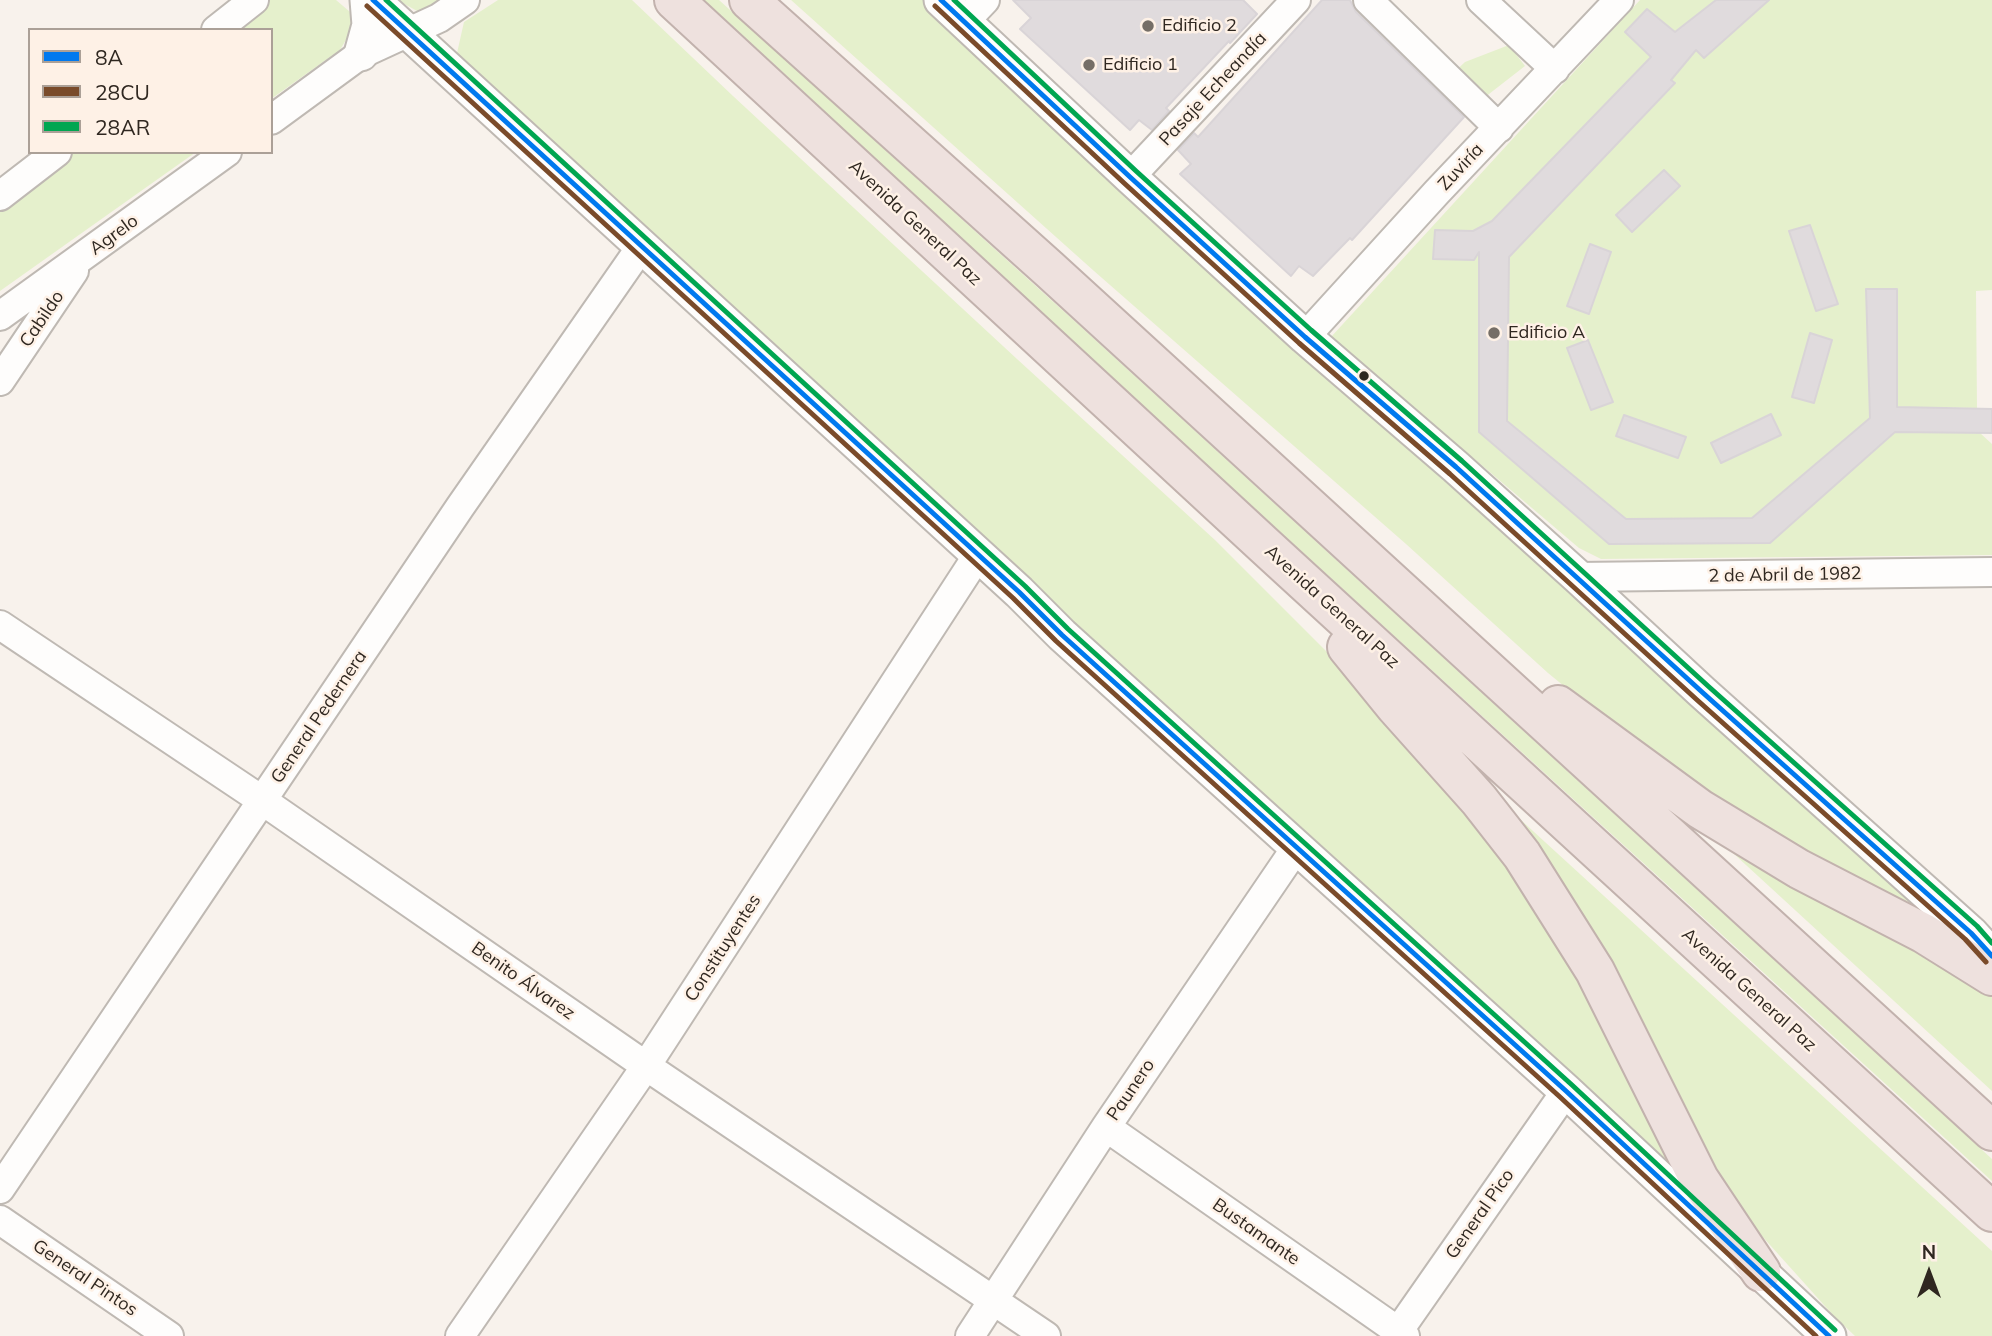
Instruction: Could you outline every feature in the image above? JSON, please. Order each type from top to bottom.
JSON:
[{"type":"highway","name":"Avenida General Paz","points":[[674,0],[1992,1212]]},
{"type":"highway","points":[[749,0],[1039,260],[1992,1131]]},
{"type":"highway","points":[[1264,545],[1395,706],[1479,800],[1522,855],[1595,971],[1699,1179],[1761,1272]]},
{"type":"highway","points":[[1390,581],[1700,809],[1799,869],[1923,933],[1992,976]]},
{"type":"street","points":[[219,28],[254,0]]},
{"type":"street","points":[[361,54],[369,25],[367,0]]},
{"type":"street","points":[[373,0],[1062,635],[1566,1091],[1829,1336]]},
{"type":"street","points":[[273,119],[361,54],[439,18],[464,0]]},
{"type":"street","name":"Pasaje Echeandía","points":[[1130,177],[1296,0]]},
{"type":"street","points":[[1368,0],[1499,128]]},
{"type":"street","points":[[1481,0],[1555,69]]},
{"type":"street","name":"Zuviría","points":[[1305,337],[1619,0]]},
{"type":"street","points":[[964,7],[1130,177],[1305,337],[1456,467],[1971,933],[1992,956]]},
{"type":"street","points":[[0,196],[54,154]]},
{"type":"street","name":"Agrelo","points":[[0,316],[224,154]]},
{"type":"street","name":"General Pedernera","points":[[0,1189],[460,507],[640,247]]},
{"type":"street","name":"Cabildo","points":[[0,381],[83,257]]},
{"type":"street","name":"Constituyentes","points":[[460,1336],[646,1066],[978,555]]},
{"type":"street","name":"2 de Abril de 1982","points":[[1578,578],[1992,572]]},
{"type":"street","name":"Benito Álvarez","points":[[0,625],[263,801],[646,1066],[1046,1336]]},
{"type":"street","name":"Paunero","points":[[971,1336],[1106,1128],[1296,848]]},
{"type":"street","name":"General Pico","points":[[1399,1334],[1566,1091]]},
{"type":"street","name":"Bustamante","points":[[1106,1128],[1399,1334]]},
{"type":"street","name":"General Pintos","points":[[0,1220],[169,1336]]},
{"type":"green space","points":[[269,0],[336,0],[356,17],[340,50],[273,98],[273,28],[234,28]]},
{"type":"green space","points":[[397,0],[445,0],[419,12]]},
{"type":"green space","points":[[498,0],[632,0],[1215,540],[1362,687],[1477,822],[1594,993],[1668,1148],[1674,1177],[457,53],[464,22]]},
{"type":"green space","points":[[704,0],[719,0],[1992,1159],[1992,1181],[970,249]]},
{"type":"green space","points":[[791,0],[926,0],[1937,924],[1932,928],[1657,762],[1548,673]]},
{"type":"green space","points":[[1640,0],[1716,0],[1656,52],[1494,220],[1475,231],[1435,231],[1433,259],[1473,260],[1481,251],[1479,432],[1609,544],[1770,543],[1895,432],[1980,433],[1992,444],[1992,555],[1601,559],[1579,548],[1331,337]]},
{"type":"green space","points":[[1769,0],[1992,0],[1992,290],[1976,291],[1977,408],[1897,407],[1897,290],[1870,418],[1752,518],[1626,519],[1507,421],[1509,258],[1506,245],[1520,245],[1675,84],[1666,75],[1674,74],[1684,64],[1688,48],[1692,46],[1704,58]]},
{"type":"green space","points":[[1509,45],[1525,66],[1474,109],[1446,80],[1465,62]]},
{"type":"green space","points":[[72,154],[193,154],[0,291],[0,211]]},
{"type":"green space","points":[[1498,799],[1992,1251],[1992,1336],[1855,1336],[1833,1315],[1761,1235],[1699,1149]]},
{"type":"green space","points":[[1697,820],[1976,979],[1992,995],[1992,1091]]},
{"type":"building","points":[[1013,0],[1243,0],[1257,14],[1166,108],[1169,111],[1152,130],[1139,120],[1130,130],[1020,29],[1031,18]]},
{"type":"building","points":[[1322,0],[1350,0],[1356,12],[1464,117],[1352,240],[1350,238],[1313,276],[1299,266],[1291,276],[1180,174],[1191,164],[1178,150],[1194,133],[1198,137]]},
{"type":"building","name":"Edificio A","points":[[1716,0],[1769,0],[1704,58],[1696,50],[1671,80],[1675,83],[1509,257],[1507,421],[1626,519],[1752,518],[1870,418],[1866,289],[1897,289],[1897,407],[1992,409],[1992,433],[1895,432],[1770,543],[1609,544],[1479,432],[1479,252],[1474,260],[1433,259],[1435,230],[1473,231],[1492,221],[1651,57],[1625,32],[1647,9],[1675,32]]},
{"type":"building","points":[[1664,170],[1680,186],[1632,232],[1616,215]]},
{"type":"building","points":[[1810,225],[1838,304],[1816,311],[1789,231]]},
{"type":"building","points":[[1590,244],[1611,252],[1589,314],[1567,306]]},
{"type":"building","points":[[1810,333],[1832,340],[1814,403],[1792,397]]},
{"type":"building","points":[[1588,340],[1613,402],[1591,410],[1567,348]]},
{"type":"building","points":[[1771,414],[1781,435],[1721,463],[1711,443]]},
{"type":"building","points":[[1624,415],[1686,437],[1678,458],[1616,436]]},
{"type":"transit line","name":"8A","points":[[373,0],[1019,592],[1062,635],[1566,1091],[1829,1336]]},
{"type":"transit line","name":"28AR","points":[[386,0],[1025,586],[1068,629],[1572,1085],[1835,1330]]},
{"type":"transit line","name":"8A","points":[[941,0],[1305,337],[1456,467],[1971,933],[1992,956]]},
{"type":"transit line","name":"28AR","points":[[954,0],[1311,330],[1462,461],[1708,686],[1977,926],[1992,943]]},
{"type":"transit line","name":"28CU","points":[[367,6],[1013,598],[1056,641],[1560,1097],[1816,1336]]},
{"type":"transit line","name":"28CU","points":[[935,6],[1299,343],[1450,474],[1696,699],[1965,939],[1986,962]]},
{"type":"place","name":"Edificio 2","points":[[1148,26]]},
{"type":"place","name":"Edificio 1","points":[[1089,65]]},
{"type":"place","name":"Edificio A","points":[[1494,333]]}]
